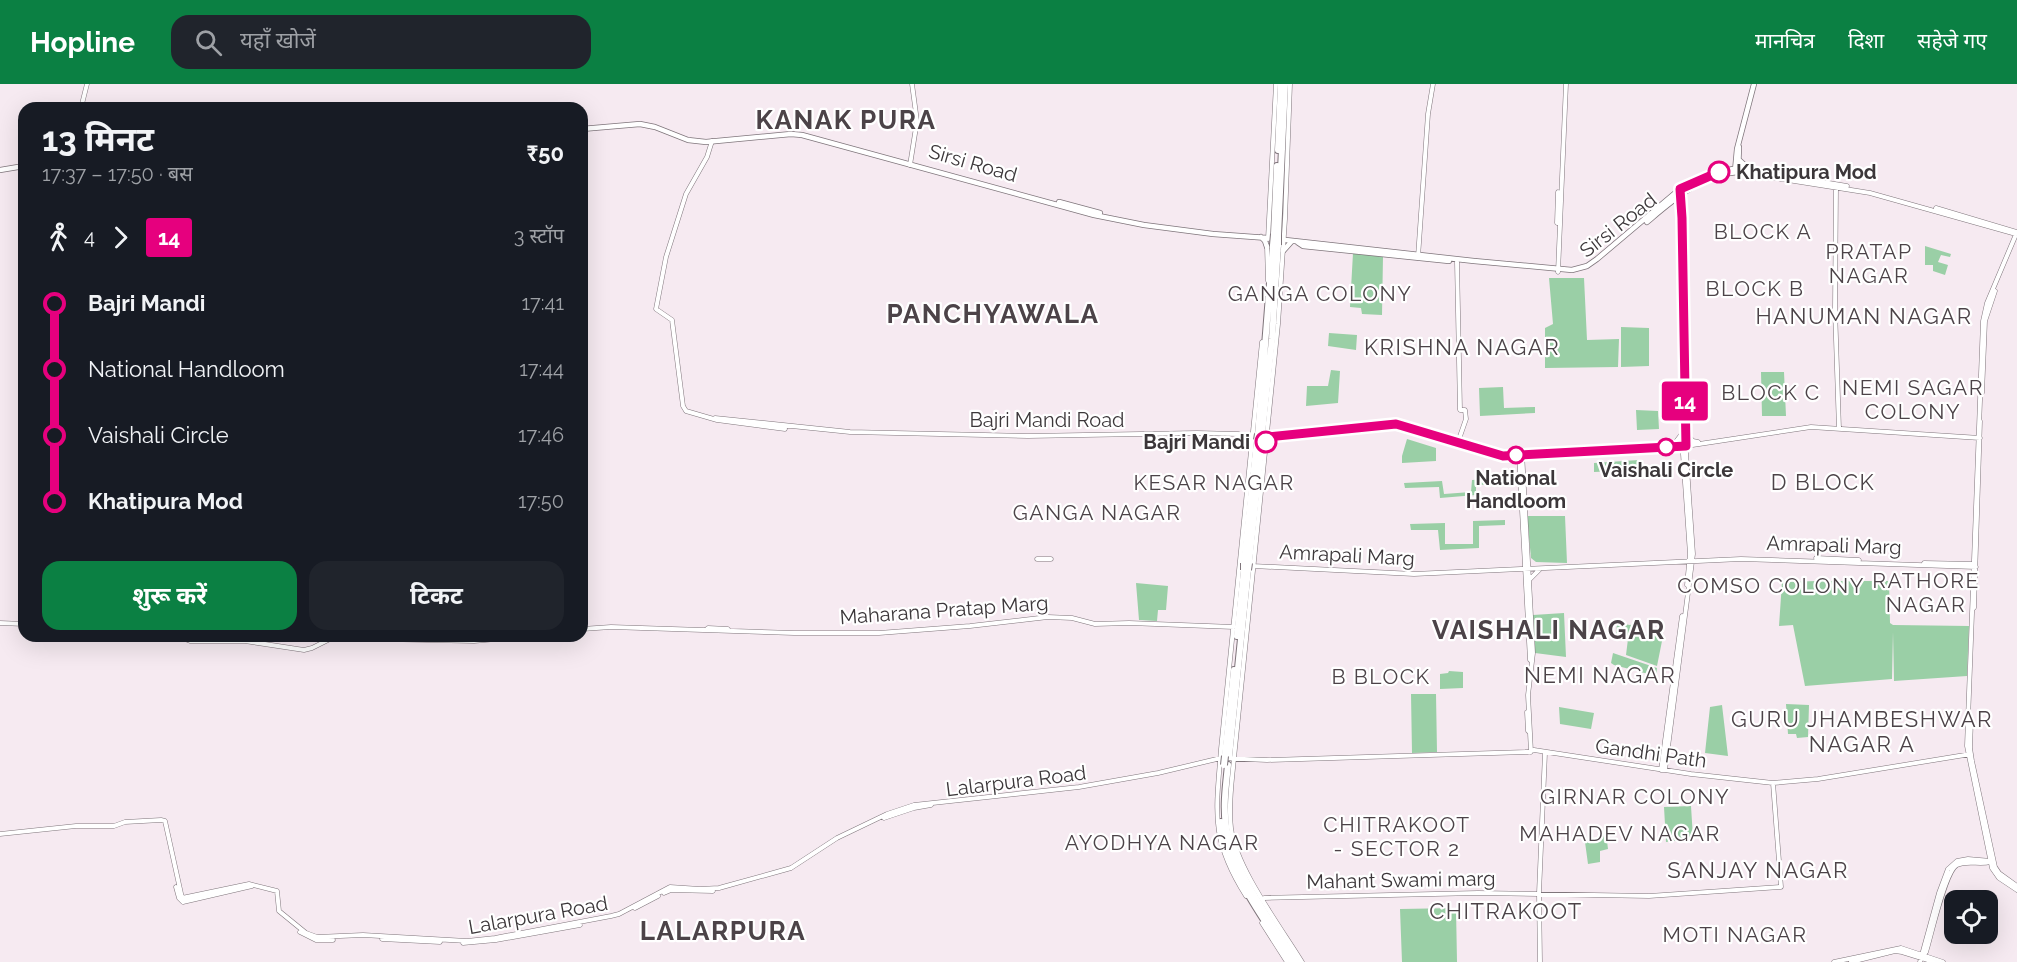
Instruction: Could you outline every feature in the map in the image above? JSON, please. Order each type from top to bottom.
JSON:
[{"type":"highway","points":[[1283,84],[1272,339],[1259,436],[1221,813],[1222,832],[1227,849],[1244,885],[1292,962]]},
{"type":"highway","points":[[1227,760],[1225,813],[1230,845],[1244,876],[1297,962]]},
{"type":"main road","points":[[1736,170],[1742,128],[1754,84]]},
{"type":"main road","name":"Sirsi Road","points":[[588,127],[646,122],[695,140],[802,133],[877,154]]},
{"type":"main road","name":"Sirsi Road","points":[[588,128],[640,124],[655,127],[688,140],[712,141],[797,135],[812,137],[1094,215],[1144,225],[1213,234],[1260,237],[1276,242],[1294,242],[1303,246],[1557,270]]},
{"type":"main road","points":[[1725,170],[1737,161]]},
{"type":"main road","points":[[1737,161],[1751,171]]},
{"type":"main road","points":[[0,171],[18,168]]},
{"type":"main road","name":"Sirsi Road","points":[[1417,256],[1457,262],[1581,272],[1592,267],[1679,193],[1713,173],[1736,170]]},
{"type":"main road","name":"Sirsi Road","points":[[1679,193],[1736,170]]},
{"type":"main road","points":[[1260,237],[1265,241],[1294,242]]},
{"type":"street","points":[[82,102],[87,84]]},
{"type":"street","points":[[911,163],[916,121],[912,84]]},
{"type":"street","points":[[1276,84],[1276,242]]},
{"type":"street","points":[[1259,436],[1266,297],[1276,242],[1290,84]]},
{"type":"street","points":[[1417,256],[1426,114],[1431,84]]},
{"type":"street","points":[[1557,270],[1565,84]]},
{"type":"street","points":[[712,141],[707,157],[686,194],[666,256],[656,300],[657,310],[672,320],[683,406],[686,411],[756,426],[850,434],[1028,438],[1241,435]]},
{"type":"street","name":"Sirsi Road","points":[[1736,170],[1871,190],[2017,233]]},
{"type":"street","name":"Sirsi Road","points":[[1736,170],[1836,187],[1904,202],[2017,233]]},
{"type":"street","points":[[1836,187],[1835,309],[1839,427]]},
{"type":"street","points":[[1663,767],[1691,572],[1684,445],[1679,193]]},
{"type":"street","points":[[1989,863],[1970,755],[1983,316],[2017,233]]},
{"type":"street","points":[[1457,262],[1460,410],[1465,410],[1466,419],[1458,441]]},
{"type":"street","name":"Bajri Mandi Road","points":[[715,418],[815,429],[879,433],[1037,436],[1178,433],[1259,436],[1395,421],[1497,452],[1521,454],[1684,445],[1801,428],[1839,427],[1979,437]]},
{"type":"street","points":[[1684,431],[1687,437],[1697,443],[1685,454]]},
{"type":"street","points":[[1670,446],[1677,442],[1684,431]]},
{"type":"street","points":[[1670,446],[1685,454]]},
{"type":"street","points":[[1521,454],[1531,654],[1526,700],[1532,750]]},
{"type":"street","points":[[1663,767],[1690,561],[1686,475]]},
{"type":"street","name":"Amrapali Marg","points":[[1690,561],[1740,557],[1974,566]]},
{"type":"street","points":[[1038,559],[1051,559]]},
{"type":"street","name":"Amrapali Marg","points":[[1690,561],[1795,559]]},
{"type":"street","points":[[1526,560],[1541,568],[1690,561]]},
{"type":"street","points":[[1511,570],[1526,560]]},
{"type":"street","points":[[1247,566],[1234,627],[1227,760],[1232,832],[1239,856],[1302,962]]},
{"type":"street","points":[[1247,566],[1227,760],[1217,813],[1218,833],[1232,872],[1287,962]]},
{"type":"street","name":"Amrapali Marg","points":[[1247,566],[1414,574],[1541,568]]},
{"type":"street","points":[[1527,580],[1541,568]]},
{"type":"street","points":[[1511,570],[1527,580]]},
{"type":"street","name":"Maharana Pratap Marg","points":[[588,629],[611,627],[800,632],[915,631],[1048,617],[1072,618],[1095,624],[1234,627]]},
{"type":"street","points":[[0,623],[18,624]]},
{"type":"street","points":[[251,642],[304,650],[324,642]]},
{"type":"street","name":"Gandhi Path","points":[[1227,760],[1532,750],[1773,783],[1818,779],[1970,755]]},
{"type":"street","points":[[1540,962],[1539,892],[1544,753]]},
{"type":"street","points":[[1970,755],[1989,852],[1989,863]]},
{"type":"street","points":[[0,834],[76,826],[114,826],[136,820],[164,820],[183,898],[249,884],[277,891],[278,908],[284,916],[306,933],[317,937],[373,936],[467,941],[619,914],[670,887],[719,888],[765,876],[796,866],[837,837],[887,814],[914,806],[1078,787],[1227,760]]},
{"type":"street","name":"Lalarpura Road","points":[[284,916],[304,935],[320,940],[367,938],[467,944],[496,940],[613,918],[671,890],[700,892],[719,890],[787,872],[798,868],[837,840],[914,806],[1079,789],[1227,760]]},
{"type":"street","points":[[1539,892],[1650,896],[1781,887],[1773,783]]},
{"type":"street","points":[[1989,852],[1987,857],[1989,863],[1999,878],[2017,888]]},
{"type":"street","points":[[1922,959],[1939,893],[1948,869],[1957,861],[1989,863]]},
{"type":"street","name":"Mahant Swami marg","points":[[1263,898],[1539,892]]},
{"type":"street","points":[[1834,962],[1897,948],[1922,959],[1942,962]]},
{"type":"street","points":[[1851,962],[1895,951],[1934,962]]},
{"type":"green space","points":[[1925,246],[1951,254],[1950,257],[1941,255],[1938,262],[1948,265],[1945,275],[1933,271],[1933,265],[1925,265]]},
{"type":"green space","points":[[1353,253],[1383,256],[1382,315],[1362,314],[1361,308],[1350,307]]},
{"type":"green space","points":[[1549,278],[1584,278],[1587,340],[1619,339],[1618,367],[1545,368],[1545,328],[1553,324]]},
{"type":"green space","points":[[1621,327],[1649,328],[1649,366],[1621,367]]},
{"type":"green space","points":[[1329,333],[1357,335],[1356,350],[1328,346]]},
{"type":"green space","points":[[1331,370],[1340,371],[1338,403],[1306,406],[1307,386],[1328,386]]},
{"type":"green space","points":[[1761,372],[1784,372],[1786,416],[1762,416]]},
{"type":"green space","points":[[1503,387],[1504,408],[1535,407],[1535,413],[1480,416],[1479,388]]},
{"type":"green space","points":[[1636,410],[1658,411],[1659,429],[1637,430]]},
{"type":"green space","points":[[1407,439],[1436,448],[1436,461],[1402,463]]},
{"type":"green space","points":[[1639,460],[1639,470],[1594,472],[1594,463]]},
{"type":"green space","points":[[1501,478],[1501,484],[1476,485],[1476,495],[1440,498],[1439,487],[1405,488],[1404,483],[1442,481],[1444,494],[1471,492],[1472,480]]},
{"type":"green space","points":[[1527,516],[1565,516],[1567,563],[1536,562],[1531,558]]},
{"type":"green space","points":[[1505,520],[1505,525],[1479,526],[1479,548],[1440,550],[1438,530],[1411,530],[1410,524],[1445,523],[1445,544],[1473,544],[1473,521]]},
{"type":"green space","points":[[1889,581],[1890,623],[1893,625],[1969,626],[1967,676],[1894,681],[1893,632],[1892,679],[1805,686],[1793,625],[1779,626],[1782,582]]},
{"type":"green space","points":[[1136,583],[1168,586],[1166,610],[1158,610],[1157,621],[1139,620]]},
{"type":"green space","points":[[1564,613],[1566,657],[1535,653],[1533,615]]},
{"type":"green space","points":[[1617,623],[1634,624],[1638,634],[1663,636],[1657,666],[1626,655],[1628,639],[1616,637]]},
{"type":"green space","points":[[1613,653],[1657,668],[1656,676],[1614,665],[1611,663]]},
{"type":"green space","points":[[1449,671],[1463,672],[1463,688],[1440,689],[1440,674]]},
{"type":"green space","points":[[1411,694],[1436,694],[1437,752],[1412,753]]},
{"type":"green space","points":[[1786,704],[1809,705],[1808,737],[1797,738],[1796,734],[1788,734]]},
{"type":"green space","points":[[1722,705],[1728,756],[1705,753],[1710,707]]},
{"type":"green space","points":[[1559,707],[1594,713],[1591,729],[1560,724]]},
{"type":"green space","points":[[1691,806],[1693,838],[1666,842],[1664,807]]},
{"type":"green space","points":[[1606,833],[1608,849],[1600,851],[1600,862],[1588,864],[1585,842],[1600,840],[1600,834]]},
{"type":"green space","points":[[1456,908],[1457,962],[1402,962],[1400,909]]},
{"type":"bus line","name":"14","points":[[1266,442],[1267,437],[1396,424],[1503,456],[1686,446],[1680,189],[1689,183],[1719,172]]},
{"type":"place","name":"Khatipura Mod","points":[[1719,172]]},
{"type":"place","name":"Bajri Mandi","points":[[1266,442]]},
{"type":"place","name":"Vaishali Circle","points":[[1666,447]]},
{"type":"place","name":"National Handloom","points":[[1516,455]]},
{"type":"district","name":"KANAK PURA","points":[[846,120]]},
{"type":"district","name":"BLOCK A","points":[[1763,231]]},
{"type":"district","name":"PRATAP NAGAR","points":[[1869,263]]},
{"type":"district","name":"BLOCK B","points":[[1755,288]]},
{"type":"district","name":"GANGA COLONY","points":[[1320,293]]},
{"type":"district","name":"PANCHYAWALA","points":[[993,314]]},
{"type":"district","name":"HANUMAN NAGAR","points":[[1864,316]]},
{"type":"district","name":"KRISHNA NAGAR","points":[[1462,347]]},
{"type":"district","name":"BLOCK C","points":[[1771,392]]},
{"type":"district","name":"NEMI SAGAR COLONY","points":[[1913,399]]},
{"type":"district","name":"KESAR NAGAR","points":[[1214,482]]},
{"type":"district","name":"D BLOCK","points":[[1823,482]]},
{"type":"district","name":"GANGA NAGAR","points":[[1097,512]]},
{"type":"district","name":"COMSO COLONY","points":[[1771,585]]},
{"type":"district","name":"RATHORE NAGAR","points":[[1926,592]]},
{"type":"district","name":"VAISHALI NAGAR","points":[[1549,630]]},
{"type":"district","name":"NEMI NAGAR","points":[[1600,675]]},
{"type":"district","name":"B BLOCK","points":[[1381,676]]},
{"type":"district","name":"GURU JHAMBESHWAR NAGAR A","points":[[1862,732]]},
{"type":"district","name":"GIRNAR COLONY","points":[[1635,796]]},
{"type":"district","name":"MAHADEV NAGAR","points":[[1620,833]]},
{"type":"district","name":"CHITRAKOOT - SECTOR 2","points":[[1397,836]]},
{"type":"district","name":"AYODHYA NAGAR","points":[[1162,842]]},
{"type":"district","name":"SANJAY NAGAR","points":[[1758,870]]},
{"type":"district","name":"CHITRAKOOT","points":[[1506,911]]},
{"type":"district","name":"LALARPURA","points":[[723,931]]},
{"type":"district","name":"MOTI NAGAR","points":[[1735,934]]}]
